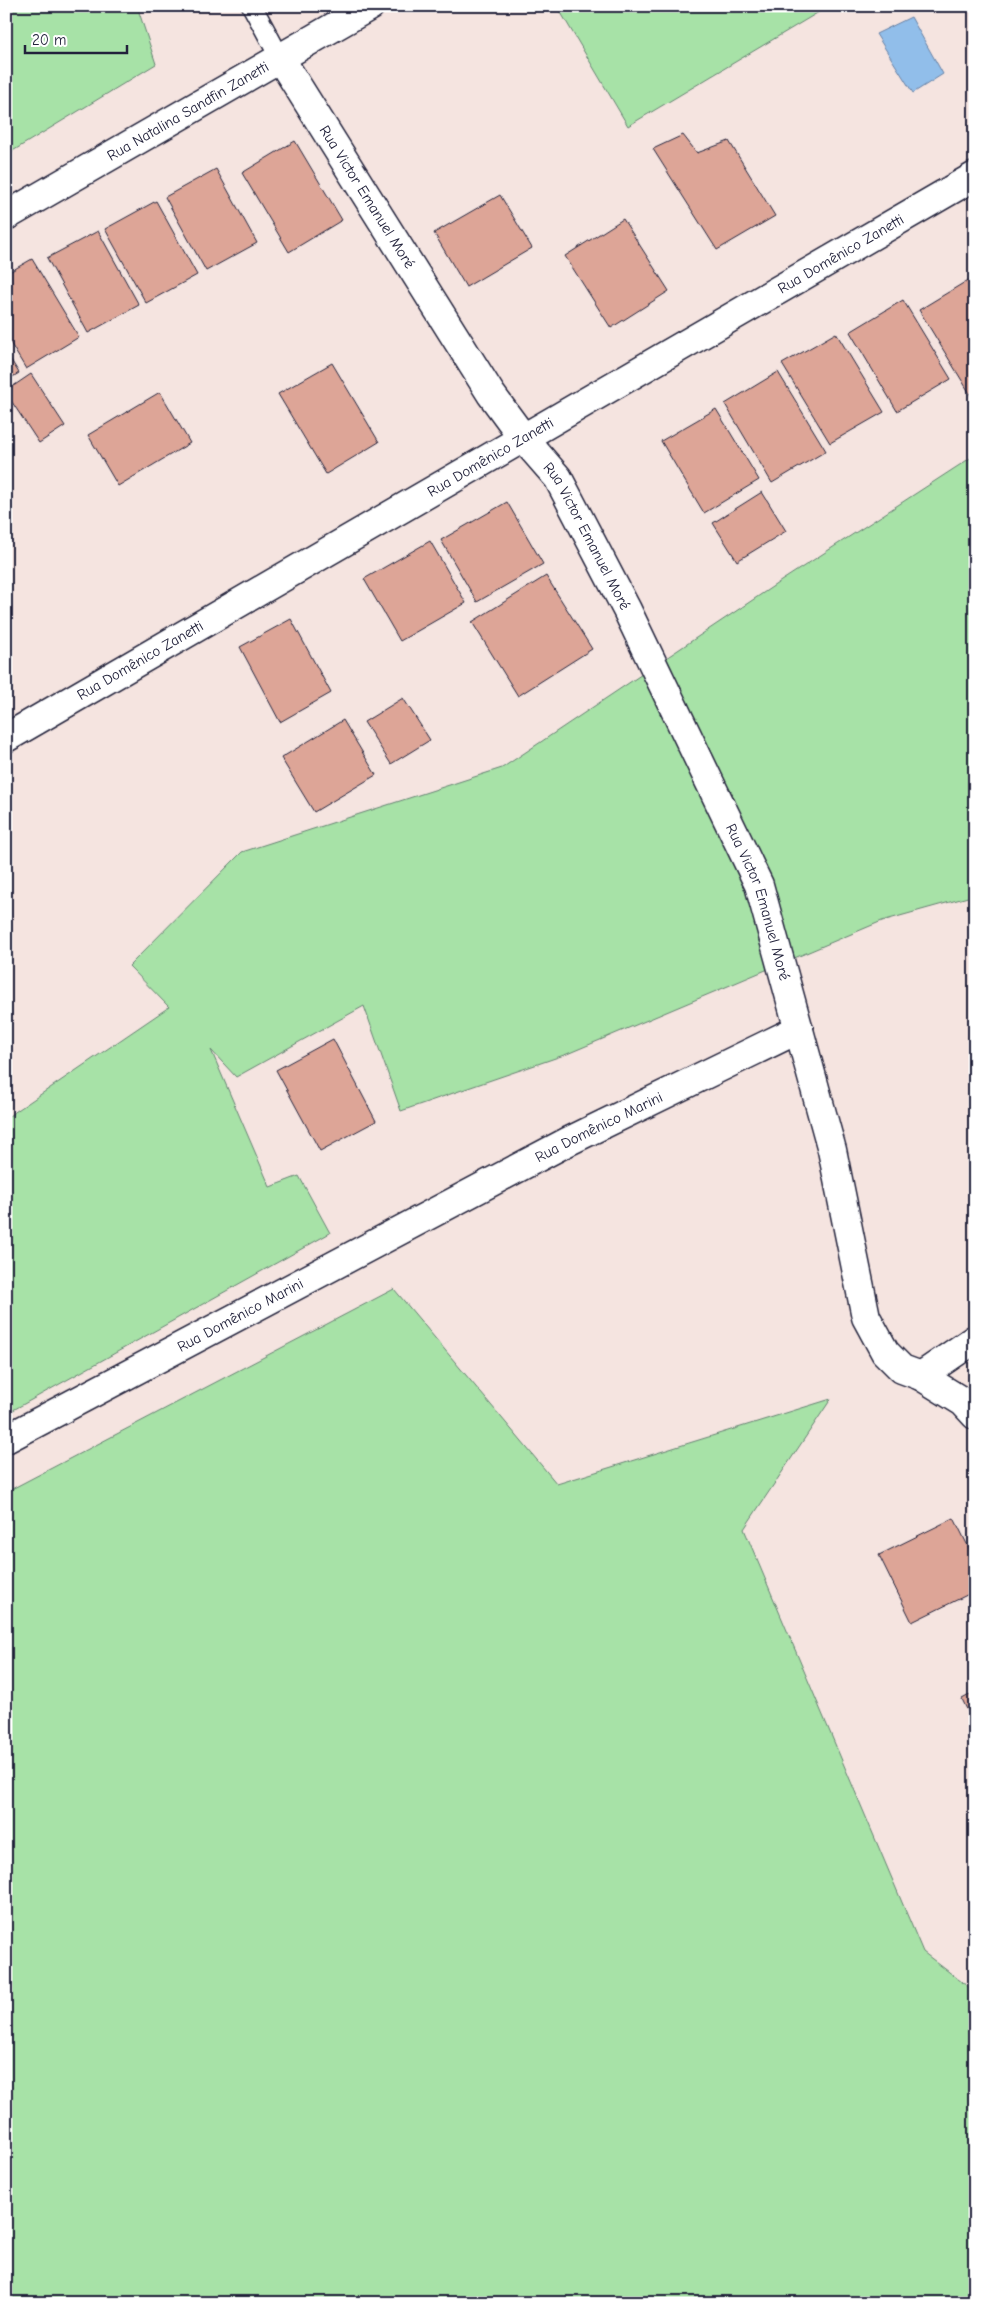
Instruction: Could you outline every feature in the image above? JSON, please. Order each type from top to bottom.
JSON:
[{"type":"street","name":"Rua Natalina Sandfin Zanetti","points":[[6,216],[370,6]]},
{"type":"street","name":"Rua Victor Emanuel Moré","points":[[280,58],[491,394],[524,439],[558,478],[627,610],[759,885],[798,1029]]},
{"type":"street","name":"Rua Domênico Zanetti","points":[[6,738],[975,176]]},
{"type":"street","points":[[798,1029],[832,1150],[866,1317],[885,1352],[902,1369],[921,1376],[963,1402],[975,1415]]},
{"type":"street","name":"Rua Domênico Marini","points":[[6,1439],[568,1142],[798,1029]]},
{"type":"street","points":[[921,1376],[975,1339]]},
{"type":"lane","points":[[252,6],[280,58]]},
{"type":"green space","points":[[6,6],[137,6],[156,64],[6,155]]},
{"type":"green space","points":[[557,6],[829,6],[628,126]]},
{"type":"green space","points":[[975,455],[975,895],[882,921],[567,1054],[401,1111],[364,1006],[236,1077],[211,1050],[270,1187],[299,1176],[330,1233],[6,1414],[6,1118],[169,1007],[129,966],[242,852],[502,768],[781,581]]},
{"type":"green space","points":[[394,1289],[557,1484],[831,1399],[744,1529],[923,1952],[975,1992],[975,2303],[6,2303],[6,1492]]},
{"type":"water","points":[[911,17],[943,74],[913,93],[876,34]]},
{"type":"building","points":[[683,135],[697,153],[729,141],[775,216],[717,250],[653,149]]},
{"type":"building","points":[[295,141],[342,220],[289,252],[242,173]]},
{"type":"building","points":[[216,169],[257,243],[206,271],[165,197]]},
{"type":"building","points":[[500,195],[532,248],[466,287],[434,233]]},
{"type":"building","points":[[156,201],[197,275],[146,303],[105,229]]},
{"type":"building","points":[[623,219],[669,291],[611,328],[565,256]]},
{"type":"building","points":[[98,231],[139,305],[88,333],[47,258]]},
{"type":"building","points":[[32,259],[79,337],[26,369],[6,336],[6,274]]},
{"type":"building","points":[[975,276],[975,402],[919,310]]},
{"type":"building","points":[[903,300],[951,379],[897,411],[850,332]]},
{"type":"building","points":[[836,333],[884,412],[830,443],[782,364]]},
{"type":"building","points":[[6,352],[19,373],[6,381]]},
{"type":"building","points":[[332,363],[379,442],[326,474],[278,394]]},
{"type":"building","points":[[778,372],[826,451],[772,483],[725,404]]},
{"type":"building","points":[[31,374],[65,426],[39,443],[6,393],[6,391]]},
{"type":"building","points":[[160,392],[190,443],[118,486],[88,435]]},
{"type":"building","points":[[716,409],[759,480],[704,513],[661,441]]},
{"type":"building","points":[[762,492],[786,531],[737,561],[713,523]]},
{"type":"building","points":[[507,502],[543,564],[477,602],[441,540]]},
{"type":"building","points":[[430,541],[466,603],[400,641],[364,579]]},
{"type":"building","points":[[546,576],[592,649],[518,696],[472,622]]},
{"type":"building","points":[[291,619],[331,693],[280,722],[240,647]]},
{"type":"building","points":[[403,698],[430,740],[391,764],[364,722]]},
{"type":"building","points":[[343,720],[376,775],[314,812],[281,758]]},
{"type":"building","points":[[333,1039],[376,1121],[320,1151],[276,1070]]},
{"type":"building","points":[[954,1518],[975,1560],[975,1591],[912,1622],[879,1555]]},
{"type":"building","points":[[975,1692],[975,1726],[962,1699]]}]
